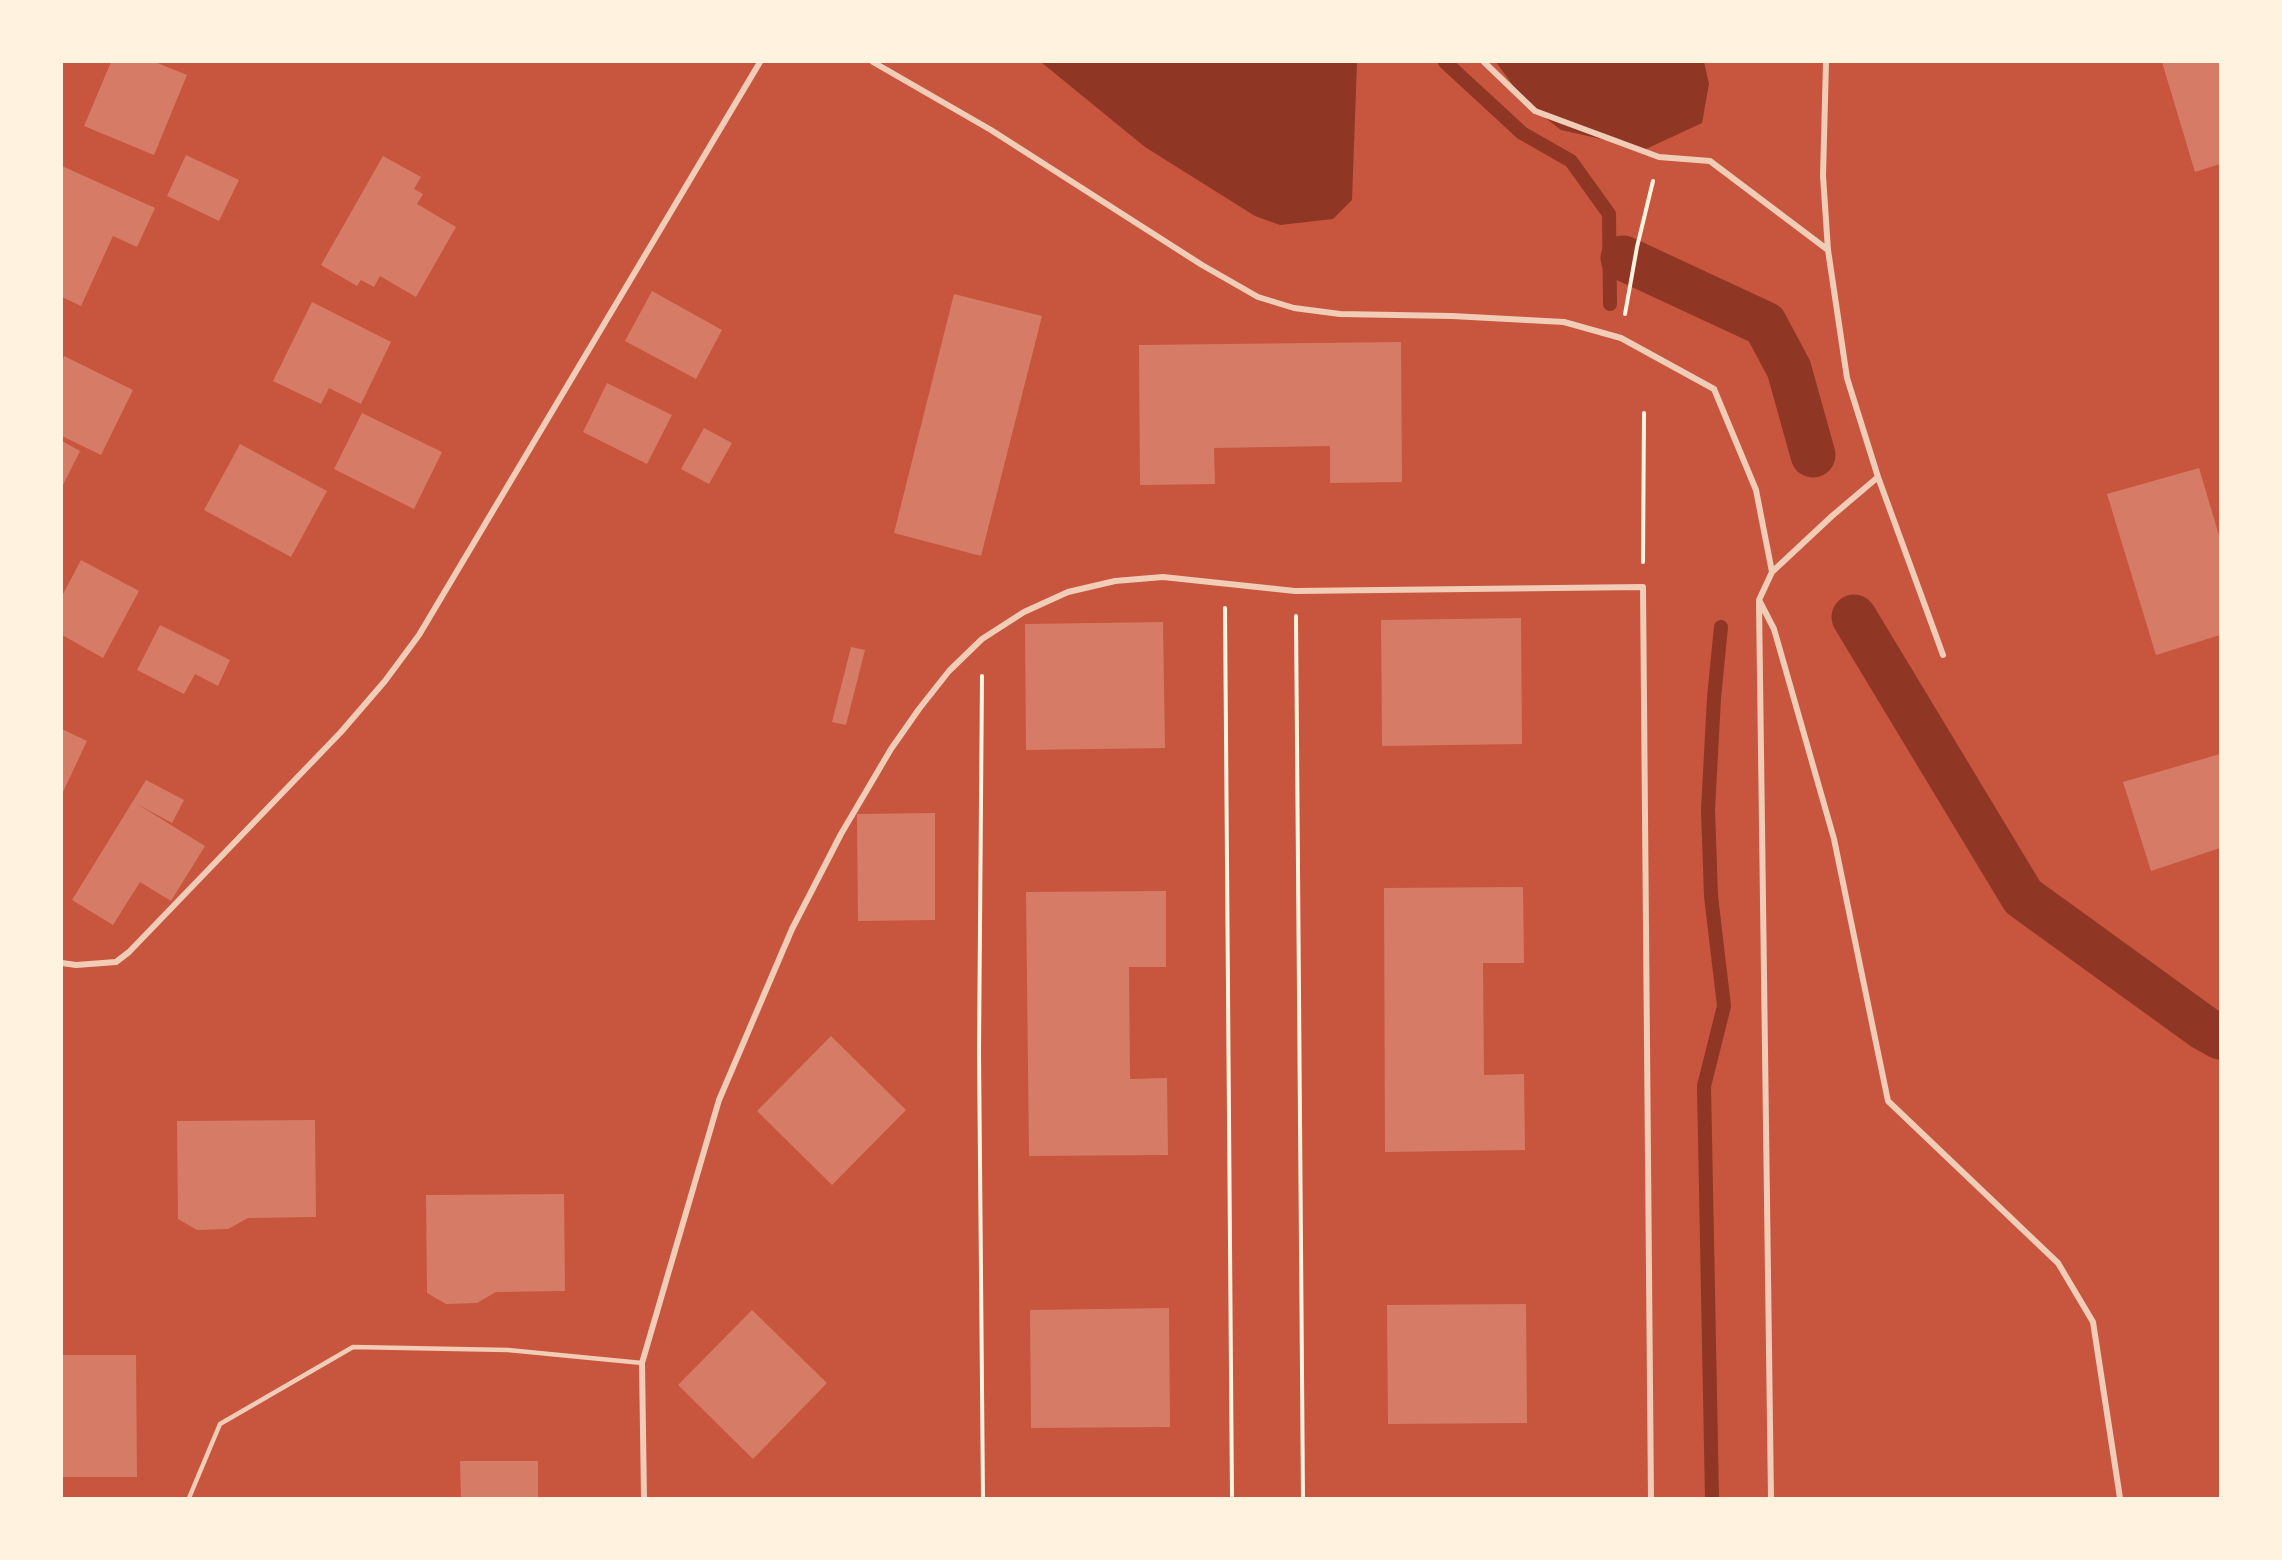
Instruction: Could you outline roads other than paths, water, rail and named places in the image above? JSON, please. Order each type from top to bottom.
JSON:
[{"type":"street","points":[[62,963],[76,965],[116,962],[129,952],[341,732],[385,681],[418,634],[760,62]]},
{"type":"street","points":[[873,62],[991,130],[1202,265],[1258,297],[1294,308],[1340,314],[1452,316],[1564,322],[1621,338],[1714,389],[1756,490],[1772,572]]},
{"type":"street","points":[[1484,62],[1535,111],[1659,157],[1710,160],[1828,250]]},
{"type":"street","points":[[1826,62],[1823,176],[1828,250],[1847,378],[1878,477],[1943,655]]},
{"type":"street","points":[[1772,1498],[1759,600],[1772,572],[1878,477]]},
{"type":"street","points":[[644,1498],[642,1363],[719,1100],[792,929],[841,834],[891,749],[949,671],[982,639],[1024,612],[1068,592],[1115,581],[1163,577],[1296,591],[1643,587],[1651,1498]]},
{"type":"street","points":[[1759,600],[1774,629],[1834,838],[1888,1101],[2058,1263],[2093,1322],[2121,1498]]},
{"type":"lane","points":[[189,1498],[220,1424],[353,1347],[508,1350],[642,1363]]},
{"type":"waterway","points":[[1445,62],[1522,133],[1571,161],[1609,214],[1610,304]]},
{"type":"waterway","points":[[1623,258],[1765,324],[1789,369],[1813,455]]},
{"type":"waterway","points":[[1854,617],[2023,897],[2204,1028],[2220,1037]]},
{"type":"waterway","points":[[1712,1498],[1704,1086],[1724,1006],[1711,896],[1708,810],[1714,698],[1721,627]]}]
